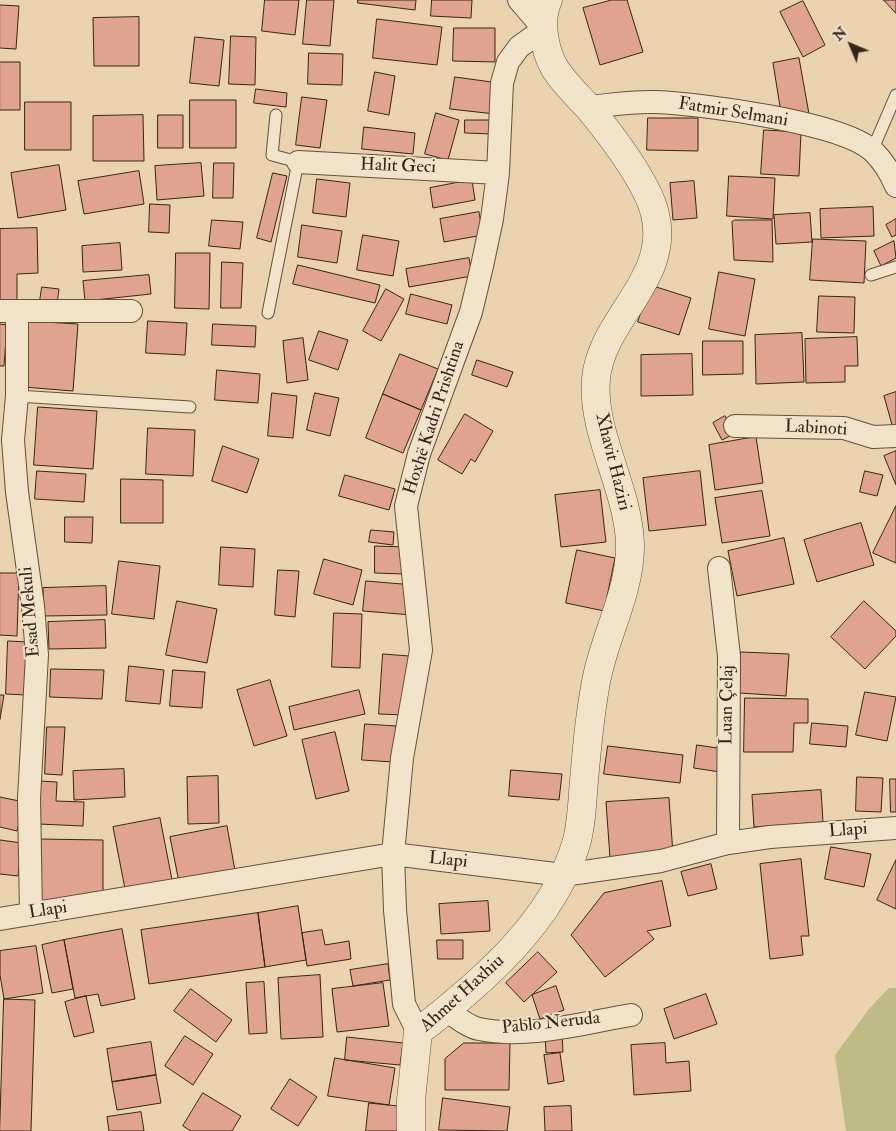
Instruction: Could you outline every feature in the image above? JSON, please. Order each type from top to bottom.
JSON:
[{"type":"street","points":[[519,0],[544,28]]},
{"type":"street","name":"Xhavit Haziri","points":[[548,0],[544,7],[544,28],[546,47],[553,66],[588,107],[623,154],[643,187],[656,214],[657,248],[646,279],[604,345],[596,379],[598,414],[624,502],[630,544],[625,582],[600,660],[593,696],[577,843],[563,875]]},
{"type":"street","name":"Hoxhë Kadri Prishtina","points":[[418,1032],[404,1004],[395,910],[393,854],[402,758],[421,650],[406,506],[419,454],[471,312],[492,219],[498,173],[502,83],[508,62],[519,47],[544,28]]},
{"type":"street","name":"Fatmir Selmani","points":[[588,107],[656,102],[724,109],[795,122],[846,136],[872,151]]},
{"type":"street","points":[[872,151],[896,186]]},
{"type":"street","name":"Halit Geci","points":[[298,162],[498,173]]},
{"type":"street","name":"Esad Mekuli","points":[[31,914],[29,798],[36,655],[33,606],[17,492],[13,440],[17,396],[9,311],[131,311]]},
{"type":"street","name":"Labinoti","points":[[735,426],[844,428],[873,437],[896,436]]},
{"type":"street","name":"Luan Çelaj","points":[[720,568],[729,656],[728,843]]},
{"type":"street","name":"Llapi","points":[[0,919],[393,854],[563,875],[661,861],[728,843],[770,837],[896,828]]},
{"type":"street","name":"Ahmet Haxhiu","points":[[411,1131],[411,1100],[418,1032],[494,969],[522,937],[545,906],[563,875]]},
{"type":"street","name":"Pablo Neruda","points":[[446,1010],[477,1029],[508,1032],[540,1030],[631,1015]]},
{"type":"lane","points":[[872,151],[896,95]]},
{"type":"lane","name":"Halit Geci","points":[[276,115],[272,155],[298,162]]},
{"type":"lane","points":[[268,313],[298,162]]},
{"type":"lane","points":[[870,275],[896,267]]},
{"type":"lane","points":[[17,396],[190,407]]},
{"type":"shaded area","points":[[889,988],[896,988],[896,1131],[846,1131],[835,1055],[869,1009]]},
{"type":"building","points":[[265,0],[299,0],[295,35],[262,31]]},
{"type":"building","points":[[307,0],[334,0],[330,46],[303,44]]},
{"type":"building","points":[[358,0],[416,0],[415,10],[358,3]]},
{"type":"building","points":[[432,0],[472,0],[471,18],[431,16]]},
{"type":"building","points":[[612,0],[627,0],[643,52],[600,65],[583,8]]},
{"type":"building","points":[[884,0],[896,0],[896,13]]},
{"type":"building","points":[[803,1],[825,45],[803,57],[780,12]]},
{"type":"building","points":[[0,5],[19,6],[16,49],[0,48]]},
{"type":"building","points":[[139,17],[139,66],[94,66],[93,18]]},
{"type":"building","points":[[377,19],[442,27],[437,65],[373,58]]},
{"type":"building","points":[[454,28],[495,28],[495,62],[453,61]]},
{"type":"building","points":[[231,36],[256,37],[255,85],[229,84]]},
{"type":"building","points":[[195,37],[224,40],[219,86],[190,83]]},
{"type":"building","points":[[309,53],[343,54],[342,85],[308,84]]},
{"type":"building","points":[[799,58],[809,114],[782,119],[773,63]]},
{"type":"building","points":[[0,62],[20,62],[20,110],[0,110]]},
{"type":"building","points":[[375,72],[395,76],[389,115],[368,111]]},
{"type":"building","points":[[455,77],[499,83],[495,114],[450,109]]},
{"type":"building","points":[[256,89],[287,93],[286,107],[254,103]]},
{"type":"building","points":[[302,97],[327,100],[320,148],[296,145]]},
{"type":"building","points":[[190,100],[236,100],[236,148],[190,148]]},
{"type":"building","points":[[25,102],[71,102],[71,150],[25,150]]},
{"type":"building","points":[[436,113],[459,120],[448,160],[425,154]]},
{"type":"building","points":[[143,115],[144,161],[93,161],[93,116]]},
{"type":"building","points":[[158,115],[183,115],[183,148],[158,148]]},
{"type":"building","points":[[648,118],[698,118],[698,151],[647,150]]},
{"type":"building","points":[[465,120],[493,120],[492,134],[465,133]]},
{"type":"building","points":[[364,127],[415,133],[413,154],[362,149]]},
{"type":"building","points":[[764,130],[801,132],[799,176],[761,174]]},
{"type":"building","points":[[201,163],[204,196],[157,200],[155,166]]},
{"type":"building","points":[[214,163],[234,163],[233,198],[213,198]]},
{"type":"building","points":[[59,165],[66,210],[18,218],[11,173]]},
{"type":"building","points":[[139,171],[144,204],[84,214],[78,181]]},
{"type":"building","points":[[273,173],[287,176],[271,242],[257,238]]},
{"type":"building","points":[[729,176],[775,178],[773,219],[727,216]]},
{"type":"building","points":[[317,179],[350,183],[346,217],[313,213]]},
{"type":"building","points":[[472,180],[475,200],[433,208],[430,188]]},
{"type":"building","points":[[694,181],[697,218],[673,220],[670,183]]},
{"type":"building","points":[[150,204],[170,205],[169,233],[149,232]]},
{"type":"building","points":[[873,207],[874,236],[821,238],[820,209]]},
{"type":"building","points":[[479,212],[483,235],[444,242],[440,219]]},
{"type":"building","points":[[810,213],[812,242],[776,244],[774,215]]},
{"type":"building","points":[[896,219],[896,235],[892,237],[886,225]]},
{"type":"building","points":[[212,220],[243,222],[240,249],[209,246]]},
{"type":"building","points":[[735,220],[772,220],[773,262],[734,260],[732,222]]},
{"type":"building","points":[[302,225],[342,231],[337,263],[298,257]]},
{"type":"building","points":[[37,228],[38,273],[17,274],[17,304],[0,305],[0,229]]},
{"type":"building","points":[[363,235],[399,241],[393,276],[357,270]]},
{"type":"building","points":[[813,239],[866,241],[864,283],[810,280]]},
{"type":"building","points":[[894,241],[896,258],[881,266],[874,251]]},
{"type":"building","points":[[120,243],[122,270],[83,272],[82,246]]},
{"type":"building","points":[[176,253],[210,253],[209,309],[175,308]]},
{"type":"building","points":[[469,258],[472,276],[409,287],[406,269]]},
{"type":"building","points":[[222,262],[243,263],[241,308],[221,308]]},
{"type":"building","points":[[298,265],[380,285],[375,303],[293,284]]},
{"type":"building","points":[[719,272],[755,279],[745,336],[709,329]]},
{"type":"building","points":[[149,275],[151,294],[85,301],[83,281]]},
{"type":"building","points":[[650,285],[691,298],[679,335],[638,322]]},
{"type":"building","points":[[42,287],[59,289],[57,304],[40,301]]},
{"type":"building","points":[[386,289],[404,299],[381,341],[363,331]]},
{"type":"building","points":[[411,294],[452,305],[447,324],[406,314]]},
{"type":"building","points":[[819,296],[855,297],[854,333],[817,332]]},
{"type":"building","points":[[28,321],[78,324],[73,391],[23,387]]},
{"type":"building","points":[[148,321],[187,323],[185,355],[146,353]]},
{"type":"building","points":[[0,324],[7,325],[4,366],[0,366]]},
{"type":"building","points":[[213,324],[256,326],[255,347],[212,345]]},
{"type":"building","points":[[319,331],[348,340],[338,370],[309,360]]},
{"type":"building","points":[[802,333],[804,382],[756,384],[755,335]]},
{"type":"building","points":[[857,337],[858,366],[845,366],[845,382],[806,383],[805,339]]},
{"type":"building","points":[[303,338],[308,380],[287,383],[283,341]]},
{"type":"building","points":[[703,341],[743,341],[743,374],[703,375]]},
{"type":"building","points":[[400,354],[438,369],[421,410],[383,394]]},
{"type":"building","points":[[692,354],[693,395],[641,396],[641,355]]},
{"type":"building","points":[[477,360],[513,372],[507,387],[472,375]]},
{"type":"building","points":[[217,370],[260,374],[258,403],[215,400]]},
{"type":"building","points":[[896,392],[896,431],[894,432],[884,396]]},
{"type":"building","points":[[272,393],[297,396],[293,438],[268,436]]},
{"type":"building","points":[[315,393],[339,398],[330,436],[307,430]]},
{"type":"building","points":[[383,394],[421,410],[403,453],[366,438]]},
{"type":"building","points":[[38,407],[97,411],[93,469],[34,465]]},
{"type":"building","points":[[465,414],[493,431],[475,462],[471,459],[462,474],[438,460]]},
{"type":"building","points":[[725,416],[734,434],[722,440],[713,423]]},
{"type":"building","points":[[148,428],[195,430],[193,476],[146,474]]},
{"type":"building","points":[[756,437],[763,483],[715,490],[709,445]]},
{"type":"building","points":[[223,446],[259,459],[247,493],[212,481]]},
{"type":"building","points":[[896,451],[896,485],[884,456]]},
{"type":"building","points":[[37,471],[86,474],[84,502],[35,499]]},
{"type":"building","points":[[700,471],[706,525],[649,531],[643,478]]},
{"type":"building","points":[[865,471],[883,475],[877,496],[860,492]]},
{"type":"building","points":[[345,475],[395,489],[389,510],[339,496]]},
{"type":"building","points":[[121,479],[163,480],[163,523],[121,523]]},
{"type":"building","points":[[600,490],[606,542],[561,547],[555,495]]},
{"type":"building","points":[[762,491],[770,536],[722,543],[715,498]]},
{"type":"building","points":[[896,506],[896,563],[873,553]]},
{"type":"building","points":[[65,517],[93,517],[92,543],[65,542]]},
{"type":"building","points":[[861,523],[874,565],[817,582],[804,540]]},
{"type":"building","points":[[371,530],[394,532],[393,545],[369,542]]},
{"type":"building","points":[[784,538],[794,584],[737,596],[728,551]]},
{"type":"building","points":[[375,546],[406,547],[405,574],[375,573]]},
{"type":"building","points":[[221,547],[255,549],[253,587],[219,585]]},
{"type":"building","points":[[577,550],[615,558],[604,611],[566,603]]},
{"type":"building","points":[[324,559],[362,570],[353,605],[314,594]]},
{"type":"building","points":[[119,561],[160,566],[154,619],[112,614]]},
{"type":"building","points":[[278,570],[299,571],[295,617],[275,615]]},
{"type":"building","points":[[0,573],[19,573],[17,636],[0,635]]},
{"type":"building","points":[[366,581],[414,585],[412,615],[363,611]]},
{"type":"building","points":[[106,586],[107,615],[44,616],[43,588]]},
{"type":"building","points":[[177,601],[217,609],[207,663],[166,655]]},
{"type":"building","points":[[864,601],[896,631],[896,636],[865,669],[831,637]]},
{"type":"building","points":[[334,613],[362,614],[360,668],[332,667]]},
{"type":"building","points":[[105,620],[106,648],[49,649],[48,622]]},
{"type":"building","points":[[8,641],[28,642],[26,695],[6,694]]},
{"type":"building","points":[[741,652],[789,654],[786,696],[739,693]]},
{"type":"building","points":[[383,654],[409,656],[405,715],[379,714]]},
{"type":"building","points":[[129,666],[164,670],[160,704],[126,701]]},
{"type":"building","points":[[51,669],[104,670],[102,699],[50,697]]},
{"type":"building","points":[[173,670],[205,672],[202,708],[170,706]]},
{"type":"building","points":[[270,680],[287,736],[254,746],[237,690]]},
{"type":"building","points":[[359,690],[365,714],[294,730],[289,707]]},
{"type":"building","points":[[865,692],[896,697],[887,741],[856,735]]},
{"type":"building","points":[[0,695],[4,695],[0,719]]},
{"type":"building","points":[[745,698],[808,699],[808,723],[794,723],[793,752],[744,752]]},
{"type":"building","points":[[812,723],[848,726],[846,747],[810,744]]},
{"type":"building","points":[[365,724],[396,726],[393,762],[362,760]]},
{"type":"building","points":[[47,727],[65,727],[62,775],[45,774]]},
{"type":"building","points":[[335,732],[349,791],[316,799],[302,740]]},
{"type":"building","points":[[697,745],[724,749],[720,772],[694,768]]},
{"type":"building","points":[[608,746],[683,755],[680,783],[604,774]]},
{"type":"building","points":[[124,769],[125,797],[74,800],[73,771]]},
{"type":"building","points":[[511,770],[562,774],[559,800],[509,796]]},
{"type":"building","points":[[218,776],[219,823],[188,824],[187,777]]},
{"type":"building","points":[[857,777],[883,778],[881,812],[856,811]]},
{"type":"building","points":[[890,779],[896,779],[896,812],[891,812]]},
{"type":"building","points":[[39,781],[57,782],[56,801],[84,802],[83,826],[38,824]]},
{"type":"building","points":[[821,790],[823,822],[754,827],[752,795]]},
{"type":"building","points":[[0,797],[24,802],[17,831],[0,827]]},
{"type":"building","points":[[669,798],[673,854],[610,858],[606,802]]},
{"type":"building","points":[[160,818],[173,885],[126,894],[113,827]]},
{"type":"building","points":[[227,826],[236,876],[180,887],[170,837]]},
{"type":"building","points":[[39,839],[103,840],[103,901],[39,901]]},
{"type":"building","points":[[0,840],[22,843],[18,876],[0,874]]},
{"type":"building","points":[[831,847],[871,854],[864,887],[825,879]]},
{"type":"building","points":[[801,859],[809,936],[801,936],[803,955],[770,959],[760,864]]},
{"type":"building","points":[[896,860],[896,909],[877,900]]},
{"type":"building","points":[[711,864],[717,889],[688,896],[681,872]]},
{"type":"building","points":[[662,881],[671,926],[647,931],[654,939],[605,977],[571,935],[604,893]]},
{"type":"building","points":[[488,901],[490,931],[441,934],[439,904]]},
{"type":"building","points":[[298,906],[306,960],[265,967],[258,913]]},
{"type":"building","points":[[258,913],[265,967],[149,984],[141,930]]},
{"type":"building","points":[[122,929],[135,999],[101,1006],[98,994],[75,998],[64,940]]},
{"type":"building","points":[[322,930],[325,945],[349,941],[351,959],[307,966],[302,933]]},
{"type":"building","points":[[64,940],[73,989],[52,993],[42,945]]},
{"type":"building","points":[[437,940],[463,940],[463,959],[438,959]]},
{"type":"building","points":[[36,946],[43,993],[4,999],[0,975],[0,951]]},
{"type":"building","points":[[538,952],[557,972],[524,1002],[506,983]]},
{"type":"building","points":[[388,964],[390,980],[353,986],[350,970]]},
{"type":"building","points":[[320,975],[323,1037],[281,1039],[278,978]]},
{"type":"building","points":[[264,982],[267,1033],[249,1034],[246,983]]},
{"type":"building","points":[[383,983],[389,1026],[337,1032],[332,989]]},
{"type":"building","points":[[556,986],[564,1010],[540,1019],[532,995]]},
{"type":"building","points":[[191,989],[232,1020],[216,1042],[174,1011]]},
{"type":"building","points":[[706,994],[717,1024],[674,1039],[664,1009]]},
{"type":"building","points":[[86,996],[94,1032],[74,1037],[65,1002]]},
{"type":"building","points":[[4,999],[35,1000],[31,1131],[0,1131]]},
{"type":"building","points":[[562,1033],[563,1052],[546,1053],[545,1034]]},
{"type":"building","points":[[185,1036],[213,1054],[193,1085],[165,1066]]},
{"type":"building","points":[[347,1037],[403,1043],[400,1065],[345,1060]]},
{"type":"building","points":[[151,1042],[156,1075],[112,1082],[107,1049]]},
{"type":"building","points":[[464,1043],[510,1043],[509,1090],[445,1090],[445,1059]]},
{"type":"building","points":[[665,1043],[666,1063],[689,1061],[691,1091],[634,1095],[631,1045]]},
{"type":"building","points":[[560,1053],[564,1081],[548,1084],[544,1055]]},
{"type":"building","points":[[335,1058],[395,1068],[389,1105],[328,1096]]},
{"type":"building","points":[[156,1075],[161,1103],[117,1110],[112,1082]]},
{"type":"building","points":[[290,1079],[317,1097],[298,1126],[271,1109]]},
{"type":"building","points":[[203,1093],[241,1116],[232,1131],[191,1131],[183,1126]]},
{"type":"building","points":[[443,1098],[510,1107],[507,1131],[439,1130]]},
{"type":"building","points":[[369,1103],[408,1107],[405,1131],[366,1131]]},
{"type":"building","points":[[571,1106],[572,1131],[545,1131],[544,1107]]},
{"type":"building","points":[[141,1112],[144,1131],[109,1131],[107,1117]]}]
